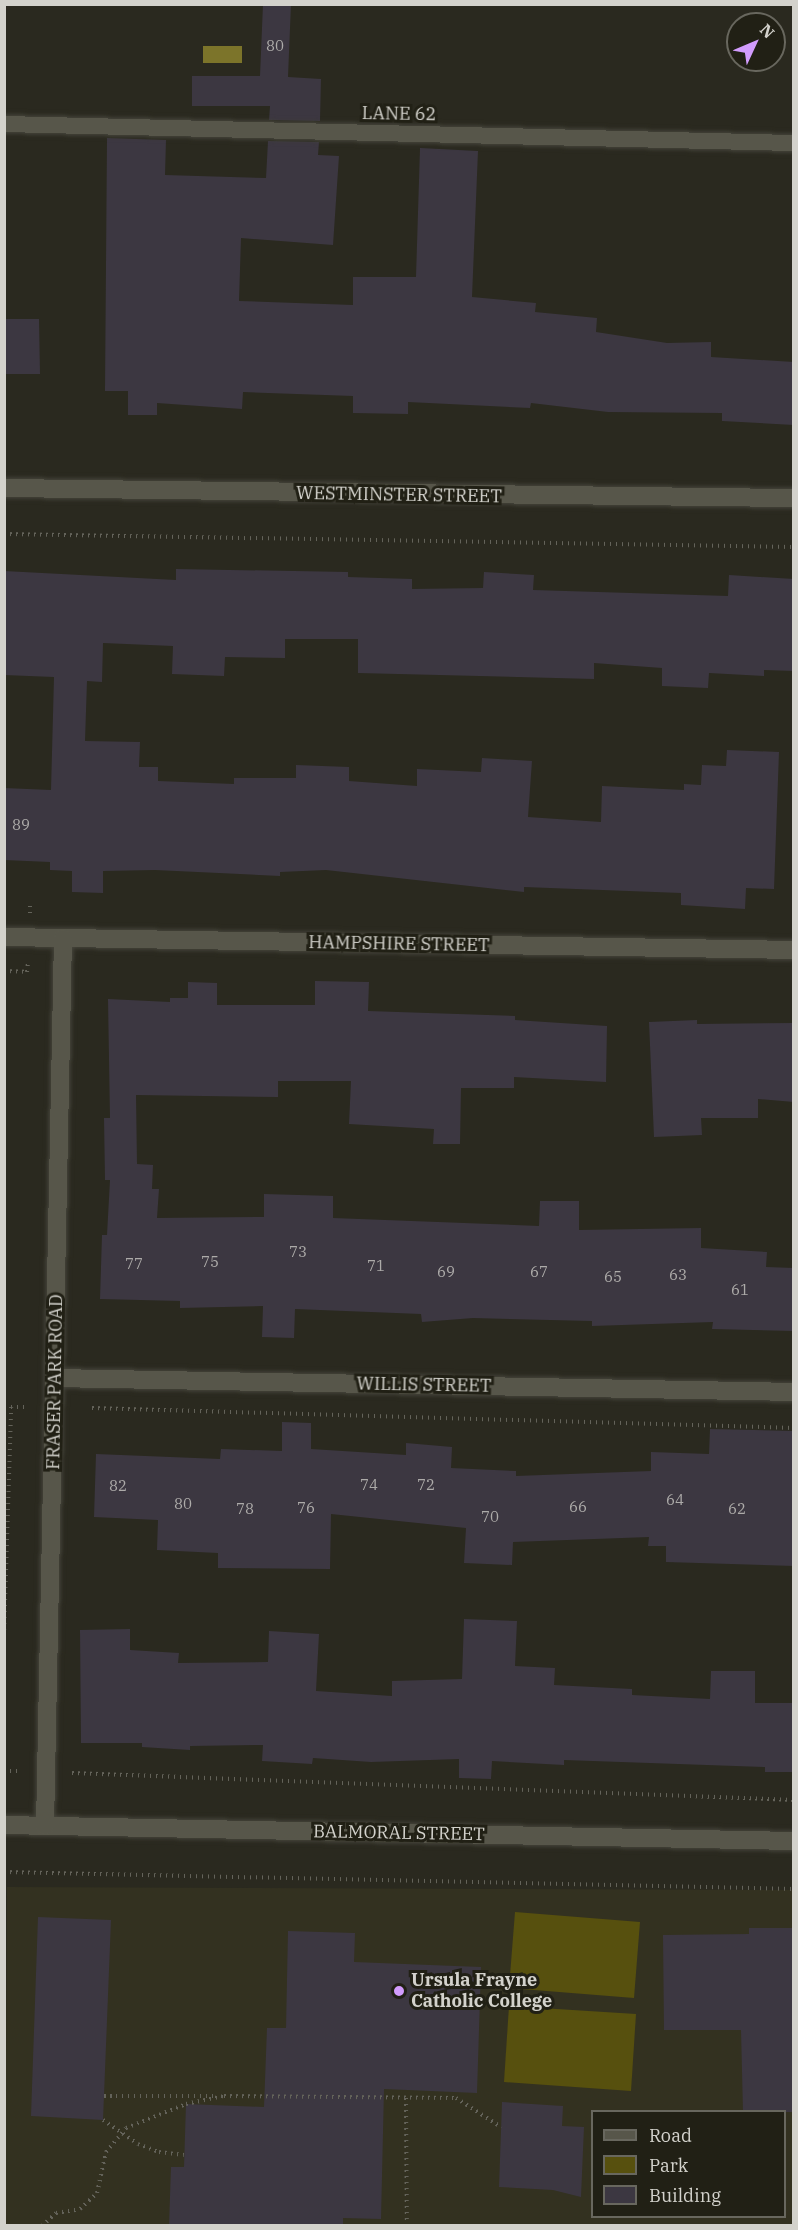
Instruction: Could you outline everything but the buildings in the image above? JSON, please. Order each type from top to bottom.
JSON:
[{"type":"street","name":"WESTMINSTER STREET","points":[[4,488],[793,498]]},
{"type":"street","name":"HAMPSHIRE STREET","points":[[4,937],[794,950]]},
{"type":"street","name":"FRASER PARK ROAD","points":[[45,1826],[44,1773],[63,938]]},
{"type":"street","name":"WILLIS STREET","points":[[54,1378],[794,1392]]},
{"type":"street","name":"BALMORAL STREET","points":[[4,1825],[794,1841]]},
{"type":"lane","name":"LANE 62","points":[[4,124],[794,143]]},
{"type":"path","points":[[4,534],[794,547]]},
{"type":"path","points":[[4,1636],[10,1407],[794,1428]]},
{"type":"path","points":[[4,1771],[794,1800]]},
{"type":"path","points":[[4,1872],[794,1889]]},
{"type":"path","points":[[104,2096],[456,2098],[501,2127]]},
{"type":"path","points":[[42,2226],[56,2212],[80,2208],[97,2193],[106,2152],[122,2132],[156,2115],[224,2096]]},
{"type":"path","points":[[406,2098],[407,2226]]},
{"type":"path","points":[[103,2120],[159,2152],[184,2155]]},
{"type":"shaded area","points":[[203,46],[242,46],[242,63],[203,63]]},
{"type":"shaded area","name":"Ursula Frayne Catholic College","points":[[7,1887],[793,1890],[793,2225],[5,2226]]},
{"type":"green space","points":[[515,1912],[640,1922],[634,1998],[509,1988]]},
{"type":"green space","points":[[509,2006],[636,2014],[631,2091],[504,2082]]},
{"type":"place","name":"Ursula Frayne Catholic College","points":[[399,1991]]}]
